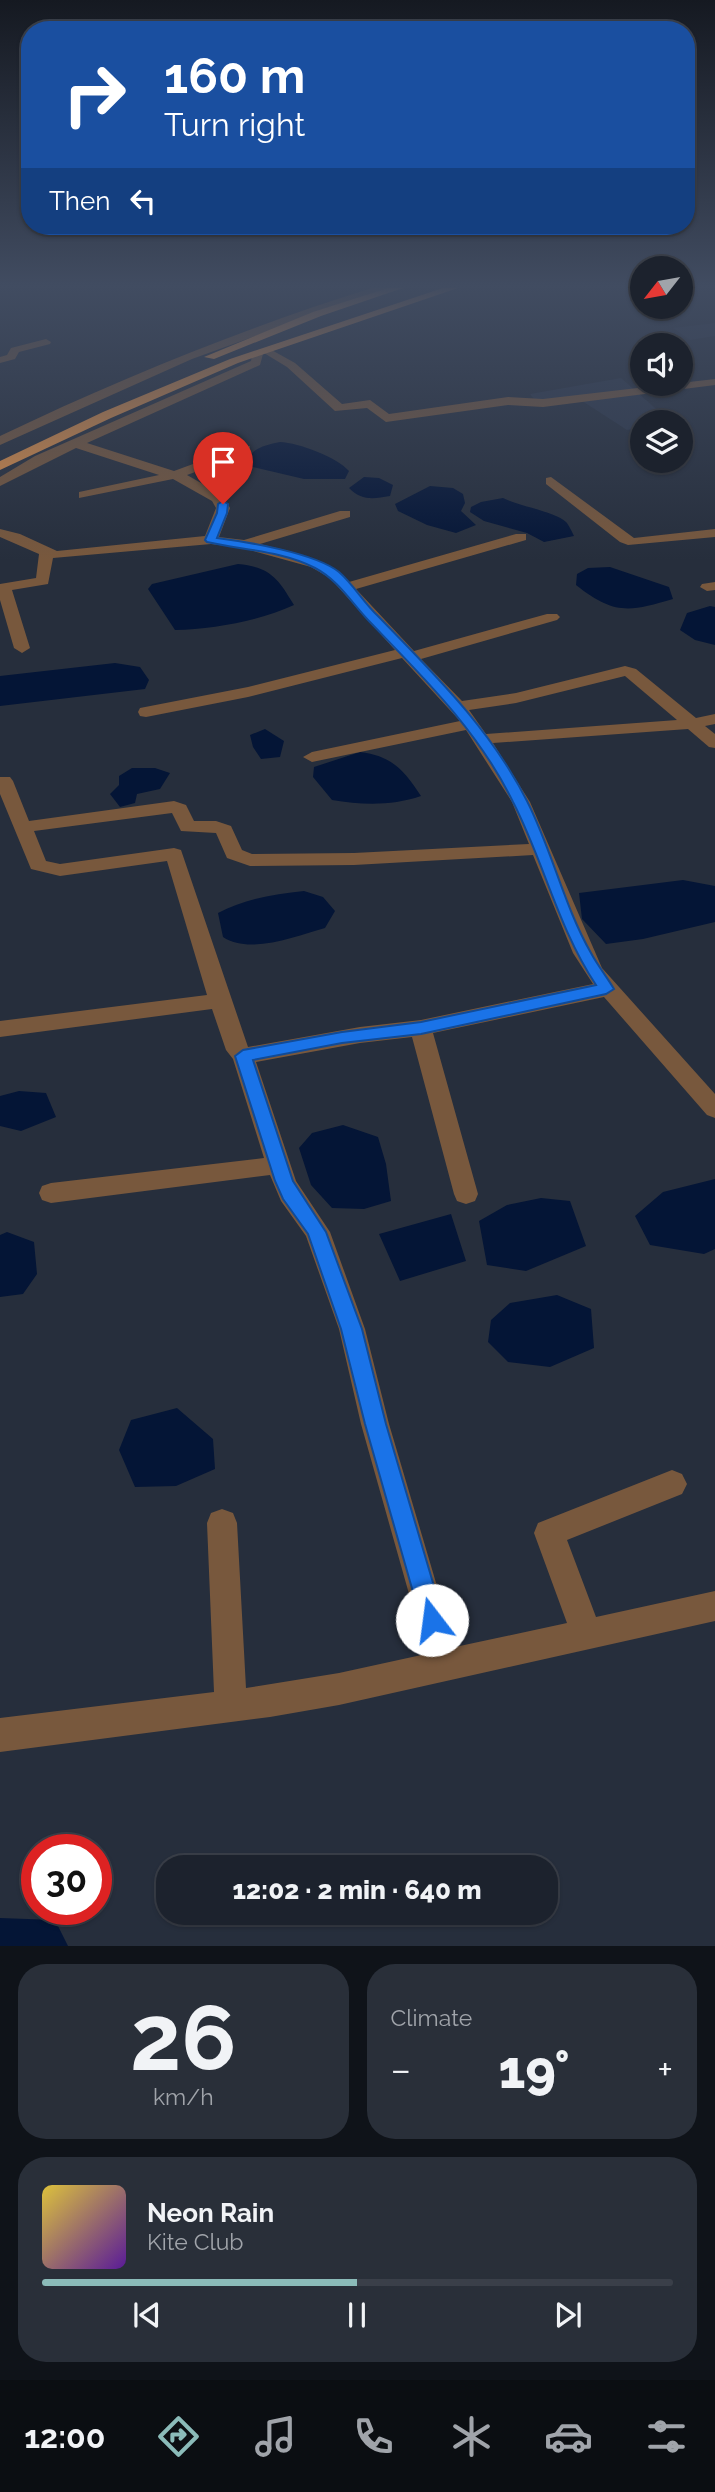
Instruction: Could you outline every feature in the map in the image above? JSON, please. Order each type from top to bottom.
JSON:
[{"type":"highway","points":[[0,449],[159,379]]},
{"type":"highway","points":[[0,466],[195,379]]},
{"type":"street","points":[[0,441],[68,407],[136,379]]},
{"type":"street","points":[[0,482],[75,443],[220,379]]},
{"type":"street","points":[[306,379],[339,408],[370,404],[386,418],[508,401],[543,403],[715,382]]},
{"type":"street","points":[[75,443],[200,486],[223,504],[211,540]]},
{"type":"street","points":[[84,495],[173,477],[246,449]]},
{"type":"street","points":[[551,481],[625,539],[633,542],[715,533]]},
{"type":"street","points":[[243,544],[345,514]]},
{"type":"street","points":[[0,533],[22,538],[46,552],[78,553],[211,540],[243,544],[316,564],[335,575],[472,724],[521,802],[583,953],[606,989],[715,1110]]},
{"type":"street","points":[[348,587],[521,537]]},
{"type":"street","points":[[22,648],[2,588],[43,581],[46,552]]},
{"type":"street","points":[[146,712],[248,692],[408,655],[552,617]]},
{"type":"street","points":[[458,707],[516,698],[625,671],[630,672],[715,743]]},
{"type":"street","points":[[482,739],[692,724],[715,719]]},
{"type":"street","points":[[312,757],[472,724]]},
{"type":"street","points":[[4,781],[38,865],[53,870],[174,854],[220,1001],[237,1050],[243,1056],[279,1166],[290,1194],[310,1220],[321,1242],[352,1329],[375,1424],[445,1666]]},
{"type":"street","points":[[24,827],[174,807],[178,809],[188,827],[216,827],[224,830],[234,854],[250,860],[354,859],[539,849]]},
{"type":"street","points":[[243,1056],[337,1038],[421,1028],[606,989]]},
{"type":"street","points":[[0,1030],[220,1001]]},
{"type":"street","points":[[421,1028],[466,1194]]},
{"type":"street","points":[[51,1193],[279,1166]]},
{"type":"street","points":[[588,1636],[549,1533],[672,1484]]},
{"type":"street","points":[[222,1523],[231,1706]]},
{"type":"street","points":[[0,1735],[231,1706],[339,1689],[715,1606]]},
{"type":"shaded area","points":[[622,379],[630,386],[630,396],[641,396],[657,410],[630,410],[630,429],[627,430],[576,397],[537,403],[530,394]]},
{"type":"water","points":[[280,442],[317,452],[349,471],[345,479],[304,479],[244,465],[258,449]]},
{"type":"water","points":[[364,477],[379,478],[393,485],[390,496],[368,498],[349,488]]},
{"type":"water","points":[[430,486],[453,488],[463,494],[465,503],[461,511],[476,525],[456,533],[427,525],[398,511],[395,504]]},
{"type":"water","points":[[503,498],[561,518],[574,536],[544,542],[527,533],[484,521],[470,512],[471,507],[481,502]]},
{"type":"water","points":[[238,564],[266,571],[278,581],[294,605],[266,616],[236,623],[175,630],[148,589],[152,584]]},
{"type":"water","points":[[610,567],[669,587],[673,599],[645,607],[622,608],[601,602],[576,585],[577,574],[588,568]]},
{"type":"water","points":[[715,607],[715,645],[695,640],[680,630],[687,613]]},
{"type":"water","points":[[115,663],[140,667],[149,680],[145,689],[0,706],[0,676]]},
{"type":"water","points":[[265,729],[284,741],[280,757],[261,759],[253,747],[250,735]]},
{"type":"water","points":[[360,752],[381,757],[396,766],[421,796],[377,804],[332,800],[313,777],[314,767]]},
{"type":"water","points":[[132,768],[155,768],[170,773],[160,789],[137,794],[135,803],[120,807],[110,794],[119,785],[119,776]]},
{"type":"water","points":[[683,880],[715,886],[715,922],[643,939],[606,944],[582,919],[579,893]]},
{"type":"water","points":[[304,891],[323,897],[335,911],[325,928],[259,944],[234,942],[223,937],[218,913],[260,898]]},
{"type":"water","points":[[19,1091],[46,1093],[56,1117],[21,1131],[0,1126],[0,1096]]},
{"type":"water","points":[[343,1125],[378,1137],[386,1164],[391,1201],[364,1209],[332,1208],[311,1185],[299,1148],[312,1133]]},
{"type":"water","points":[[715,1179],[715,1249],[704,1254],[650,1245],[635,1216],[663,1192]]},
{"type":"water","points":[[541,1198],[570,1201],[586,1246],[526,1271],[487,1265],[479,1221],[507,1205]]},
{"type":"water","points":[[451,1214],[466,1261],[400,1281],[379,1234]]},
{"type":"water","points":[[7,1232],[34,1242],[37,1274],[23,1294],[0,1297],[0,1235]]},
{"type":"water","points":[[557,1295],[591,1309],[594,1348],[550,1367],[508,1362],[488,1342],[491,1320],[510,1303]]},
{"type":"water","points":[[177,1408],[213,1439],[215,1469],[176,1486],[135,1487],[119,1450],[131,1420]]},
{"type":"water","points":[[0,1918],[21,1919],[21,1925],[58,1925],[68,1946],[0,1946]]},
{"type":"route","points":[[223,504],[211,540],[243,544],[299,559],[323,567],[335,575],[472,724],[521,802],[583,953],[606,989],[421,1028],[342,1038],[243,1056],[284,1181],[317,1232],[352,1329],[375,1424],[432,1620]]}]
